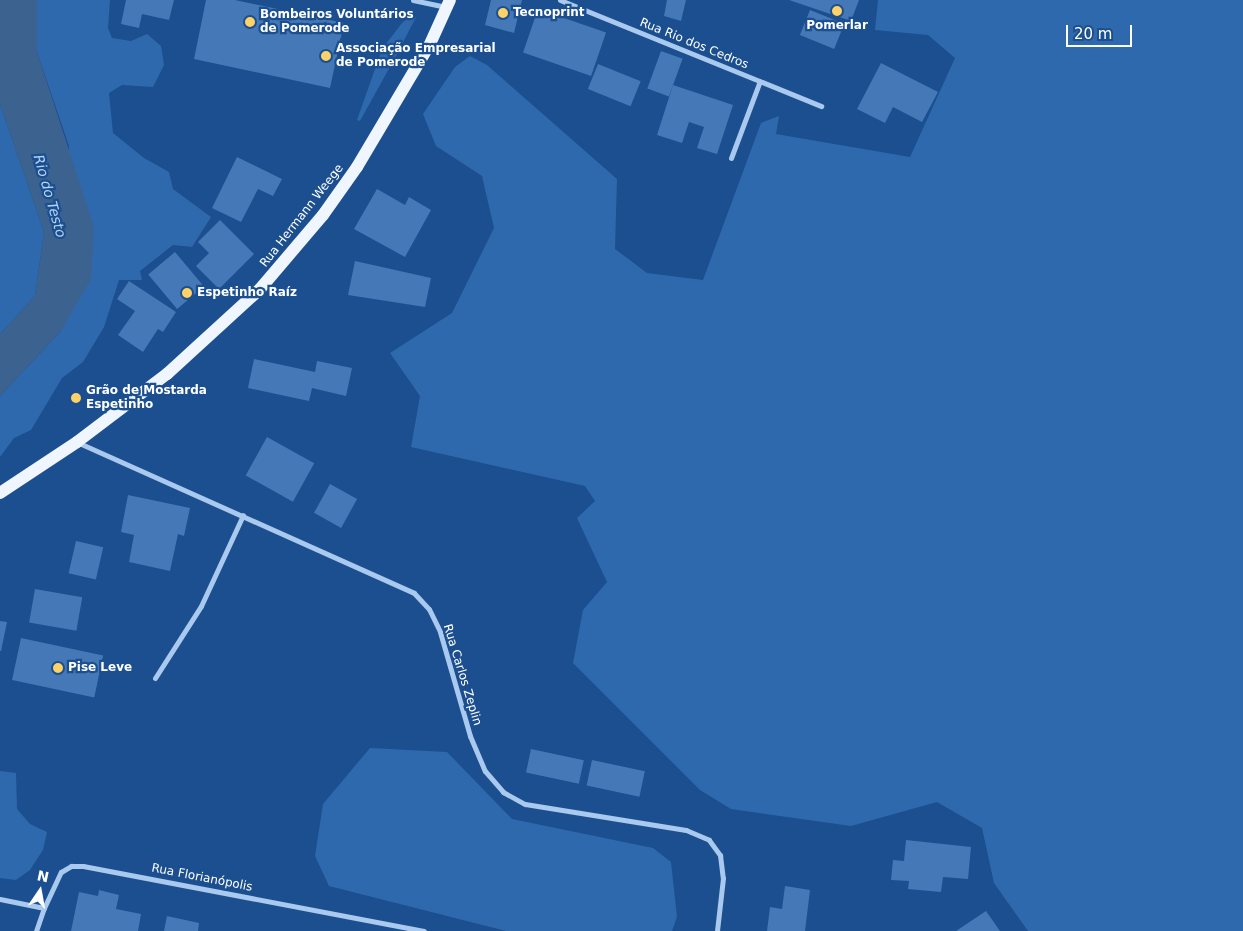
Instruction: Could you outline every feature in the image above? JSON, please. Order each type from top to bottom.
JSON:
[{"type":"main road","name":"Rua Hermann Weege","points":[[0,493],[77,442],[167,374],[218,330],[294,250],[358,167],[430,44],[449,4]]},
{"type":"street","points":[[413,0],[449,4]]},
{"type":"street","name":"Rua Rio dos Cedros","points":[[560,0],[821,106]]},
{"type":"street","points":[[732,158],[760,81]]},
{"type":"street","name":"Rua Carlos Zeplin","points":[[77,442],[414,593],[429,609],[440,632],[470,736],[486,771],[503,792],[525,804],[686,830],[709,840],[720,855],[723,878],[717,931]]},
{"type":"street","points":[[155,678],[197,614],[243,515]]},
{"type":"street","name":"Rua Florianópolis","points":[[44,908],[61,872],[71,866],[84,866],[424,931]]},
{"type":"street","points":[[0,899],[44,908],[36,931]]},
{"type":"shaded area","points":[[37,0],[110,0],[108,28],[112,38],[131,41],[147,34],[161,46],[164,65],[153,87],[122,85],[109,93],[113,133],[144,158],[169,172],[173,189],[211,217],[192,247],[173,245],[140,271],[142,280],[119,280],[104,327],[83,362],[62,378],[31,430],[14,438],[0,457],[0,396],[61,331],[69,146],[37,52]]},
{"type":"shaded area","points":[[878,0],[1243,0],[1243,931],[1028,931],[994,883],[982,828],[937,802],[851,826],[731,809],[700,790],[573,663],[583,610],[607,582],[577,518],[595,501],[585,486],[411,447],[420,396],[390,353],[452,313],[494,228],[482,176],[436,146],[423,114],[455,67],[470,56],[487,65],[617,179],[615,249],[647,273],[703,280],[761,123],[779,116],[776,134],[910,157],[955,58],[928,35],[875,30]]},
{"type":"shaded area","points":[[412,15],[416,17],[396,56],[360,121],[357,120],[382,49],[402,23]]},
{"type":"shaded area","points":[[0,104],[44,232],[35,296],[0,334]]},
{"type":"shaded area","points":[[370,748],[447,752],[512,819],[653,848],[671,862],[677,917],[672,931],[506,931],[329,886],[315,856],[323,804]]},
{"type":"shaded area","points":[[0,771],[16,773],[17,809],[30,824],[47,832],[43,850],[30,870],[16,880],[0,878]]},
{"type":"water","name":"Rio do Testo","points":[[0,0],[37,0],[37,52],[94,227],[91,279],[61,331],[0,396],[0,334],[35,296],[44,232],[0,104]]},
{"type":"building","points":[[126,0],[174,0],[169,20],[142,14],[139,28],[121,24]]},
{"type":"building","points":[[206,0],[235,0],[344,23],[330,88],[194,59]]},
{"type":"building","name":"Tecnoprint","points":[[491,0],[522,0],[514,33],[485,25]]},
{"type":"building","points":[[667,0],[686,0],[681,21],[664,16]]},
{"type":"building","name":"Pomerlar","points":[[789,0],[859,0],[851,21]]},
{"type":"building","points":[[538,9],[606,32],[591,76],[523,52]]},
{"type":"building","points":[[810,10],[844,24],[834,49],[800,35]]},
{"type":"building","points":[[661,51],[683,59],[669,96],[647,89]]},
{"type":"building","points":[[881,63],[938,92],[922,122],[893,107],[885,123],[857,109]]},
{"type":"building","points":[[598,64],[641,81],[631,106],[588,89]]},
{"type":"building","points":[[673,85],[733,105],[717,154],[697,148],[704,127],[689,122],[682,143],[657,135]]},
{"type":"building","points":[[237,157],[282,179],[273,196],[258,189],[241,222],[212,208]]},
{"type":"building","points":[[377,189],[405,205],[409,197],[431,210],[405,257],[354,229]]},
{"type":"building","points":[[220,220],[254,254],[219,289],[196,266],[209,253],[198,242]]},
{"type":"building","points":[[175,252],[204,286],[177,309],[148,274]]},
{"type":"building","points":[[355,261],[431,278],[425,307],[348,295]]},
{"type":"building","points":[[129,281],[176,312],[163,332],[158,329],[143,352],[118,335],[135,311],[117,299]]},
{"type":"building","points":[[254,359],[315,372],[317,361],[352,368],[346,396],[312,388],[309,401],[248,388]]},
{"type":"building","points":[[267,437],[314,463],[293,502],[246,475]]},
{"type":"building","points":[[330,484],[357,499],[341,528],[314,513]]},
{"type":"building","points":[[128,495],[190,508],[184,536],[178,534],[170,571],[129,562],[134,535],[121,532]]},
{"type":"building","points":[[76,541],[103,547],[96,579],[69,573]]},
{"type":"building","points":[[35,589],[82,597],[76,631],[29,622]]},
{"type":"building","points":[[0,621],[7,622],[1,651],[0,651]]},
{"type":"building","name":"Pise Leve","points":[[21,638],[103,655],[94,698],[12,680]]},
{"type":"building","points":[[531,749],[584,760],[579,784],[526,772]]},
{"type":"building","points":[[592,760],[645,771],[639,797],[587,785]]},
{"type":"building","points":[[906,840],[971,847],[968,879],[943,877],[941,892],[908,889],[909,881],[891,880],[893,860],[904,861]]},
{"type":"building","points":[[785,886],[810,890],[805,931],[767,931],[770,907],[782,909]]},
{"type":"building","points":[[99,890],[119,895],[116,909],[141,914],[138,931],[71,931],[79,892],[98,896]]},
{"type":"building","points":[[986,911],[1000,931],[956,931]]},
{"type":"building","points":[[167,916],[199,923],[198,931],[164,931]]},
{"type":"place","name":"Pomerlar","points":[[837,11]]},
{"type":"place","name":"Tecnoprint","points":[[503,13]]},
{"type":"place","name":"Bombeiros Voluntários de Pomerode","points":[[250,22]]},
{"type":"place","name":"Associação Empresarial de Pomerode","points":[[326,56]]},
{"type":"place","name":"Espetinho Raíz","points":[[187,293]]},
{"type":"place","name":"Grão de Mostarda Espetinho","points":[[76,398]]},
{"type":"place","name":"Pise Leve","points":[[58,668]]}]
